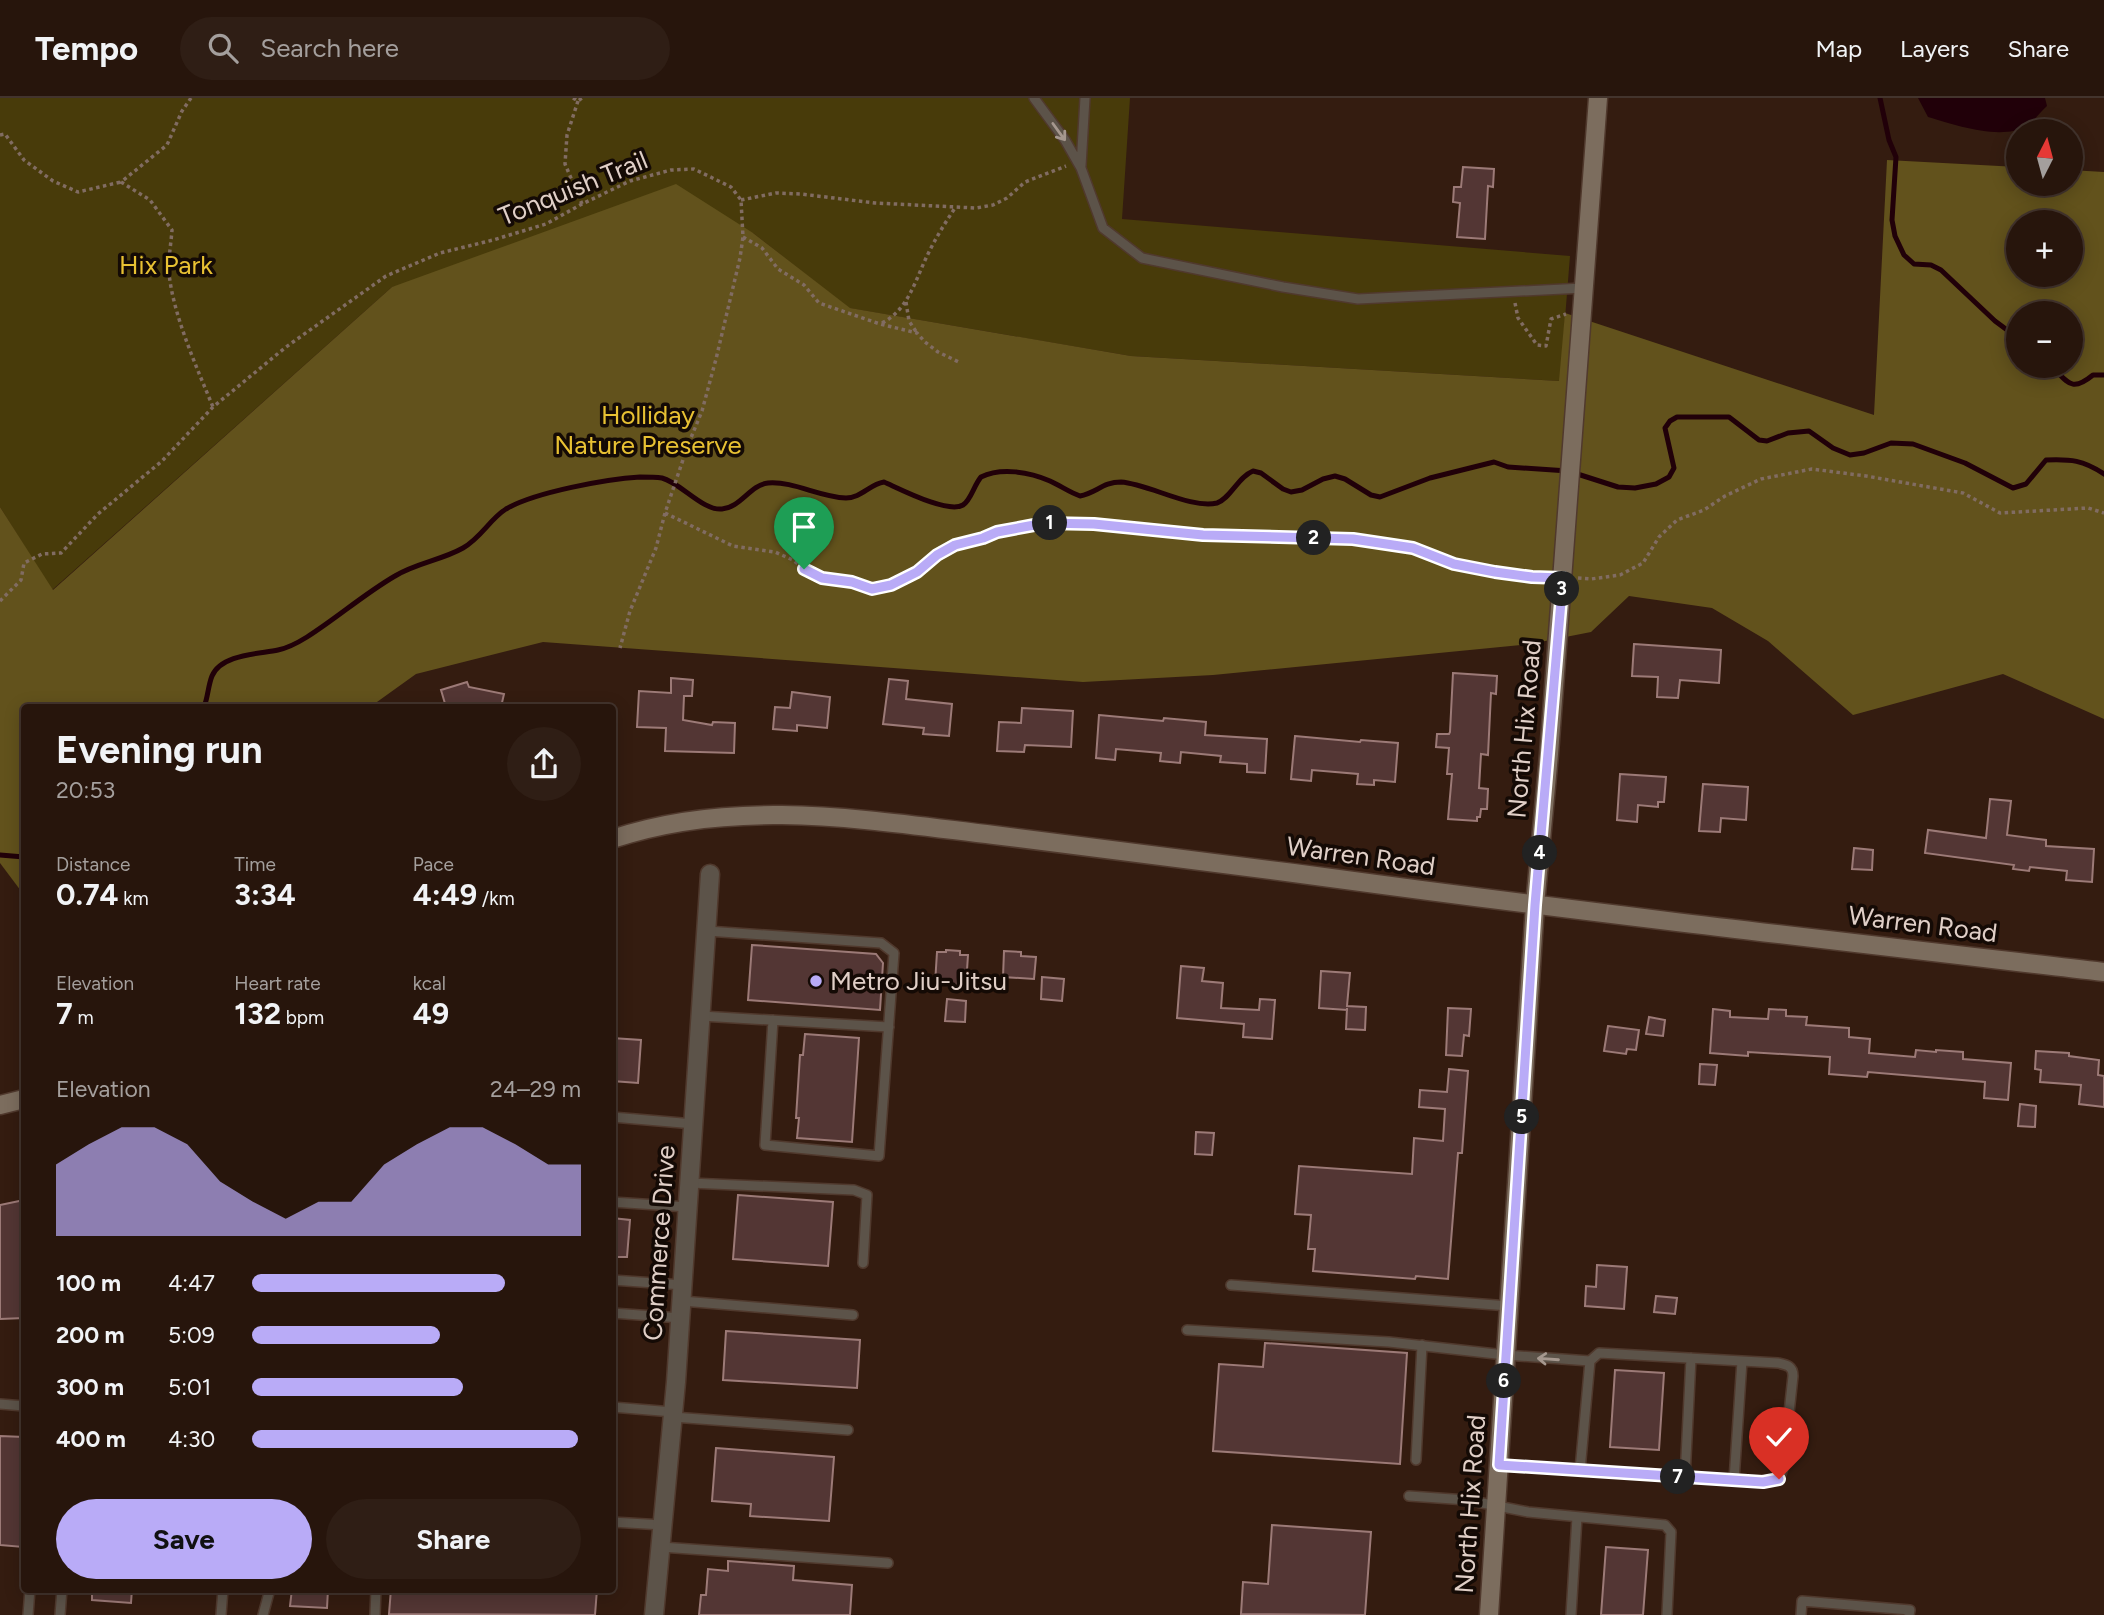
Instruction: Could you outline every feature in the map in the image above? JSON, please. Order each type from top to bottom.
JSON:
[{"type":"street","name":"North Hix Road","points":[[1489,1615],[1535,905],[1563,578],[1598,98]]},
{"type":"street","name":"Warren Road","points":[[616,838],[676,823],[742,814],[833,816],[1067,843],[1535,905],[2104,972]]},
{"type":"street","name":"Commerce Drive","points":[[654,1615],[682,1301],[710,874]]},
{"type":"street","points":[[0,1105],[21,1100]]},
{"type":"lane","points":[[1034,98],[1065,140],[1079,165],[1103,228],[1142,258],[1283,287],[1358,299],[1583,288]]},
{"type":"lane","points":[[1079,165],[1085,98]]},
{"type":"lane","points":[[707,931],[881,943],[894,953],[880,1156],[765,1145],[773,1020]]},
{"type":"lane","points":[[701,1016],[889,1027]]},
{"type":"lane","points":[[616,1117],[694,1124]]},
{"type":"lane","points":[[690,1183],[853,1190],[867,1195],[863,1263]]},
{"type":"lane","points":[[616,1202],[688,1207]]},
{"type":"lane","points":[[616,1281],[682,1301],[853,1315]]},
{"type":"lane","points":[[1231,1284],[1509,1306]]},
{"type":"lane","points":[[616,1311],[682,1301]]},
{"type":"lane","points":[[1186,1330],[1422,1345],[1590,1361]]},
{"type":"lane","points":[[1416,1461],[1422,1345]]},
{"type":"lane","points":[[1499,1465],[1685,1478],[1767,1482],[1776,1480],[1781,1476],[1792,1369],[1784,1364],[1595,1354],[1590,1361],[1580,1470]]},
{"type":"lane","points":[[1685,1478],[1691,1358]]},
{"type":"lane","points":[[1734,1480],[1742,1361]]},
{"type":"lane","points":[[0,1404],[21,1406]]},
{"type":"lane","points":[[616,1408],[848,1430]]},
{"type":"lane","points":[[1409,1496],[1466,1500],[1528,1512],[1665,1525],[1671,1532],[1667,1615]]},
{"type":"lane","points":[[1571,1615],[1577,1517]]},
{"type":"lane","points":[[616,1522],[663,1525]]},
{"type":"lane","points":[[661,1547],[888,1563]]},
{"type":"lane","points":[[28,1615],[30,1593]]},
{"type":"lane","points":[[60,1615],[62,1593]]},
{"type":"lane","points":[[221,1615],[223,1593]]},
{"type":"lane","points":[[263,1615],[269,1593]]},
{"type":"lane","points":[[375,1615],[376,1593]]},
{"type":"lane","points":[[1801,1615],[1802,1601],[1910,1610],[1909,1615]]},
{"type":"path","points":[[0,135],[5,134],[24,160],[53,181],[78,192],[121,182],[167,145],[182,111],[191,98]]},
{"type":"path","points":[[573,98],[580,100],[567,135],[565,164],[582,204]]},
{"type":"path","points":[[620,648],[630,611],[656,548],[665,513],[702,411],[740,258],[743,237],[741,200],[776,193],[874,203],[976,208],[993,205],[1007,198],[1025,182],[1079,165]]},
{"type":"path","name":"Tonquish Trail","points":[[0,601],[21,580],[24,563],[42,554],[61,553],[98,513],[162,461],[213,407],[286,347],[386,276],[440,253],[546,225],[630,181],[671,170],[694,169],[731,187],[741,200]]},
{"type":"path","points":[[121,182],[150,200],[172,230],[169,273],[176,305],[193,359],[213,407]]},
{"type":"path","points":[[880,324],[892,318],[906,302],[955,207]]},
{"type":"path","points":[[743,237],[762,248],[778,269],[804,285],[819,303],[880,324],[917,333]]},
{"type":"path","points":[[1514,291],[1518,318],[1537,345],[1546,346],[1551,319],[1581,310]]},
{"type":"path","points":[[906,302],[909,321],[925,342],[961,363]]},
{"type":"path","points":[[665,513],[733,546],[775,552],[822,578],[852,582],[872,589],[891,585],[917,572],[937,555],[955,545],[997,532],[1045,523],[1094,524],[1203,535],[1353,539],[1413,548],[1454,564],[1495,572],[1532,577],[1591,579],[1620,575],[1643,563],[1659,537],[1677,520],[1704,510],[1725,496],[1761,479],[1812,469],[1963,493],[2000,513],[2088,508],[2104,513]]},
{"type":"green space","name":"Hix Park","points":[[0,98],[1130,98],[1122,219],[1570,256],[1560,381],[1131,356],[849,308],[753,233],[392,287],[52,590],[0,507]]},
{"type":"green space","name":"Holliday Nature Preserve","points":[[1887,160],[2006,166],[2006,196],[2083,196],[2083,171],[2104,172],[2104,719],[2003,674],[1853,715],[1768,641],[1712,608],[1629,596],[1591,632],[1530,644],[1213,675],[1083,682],[543,642],[416,674],[374,704],[21,704],[21,891],[0,863],[0,507],[53,590],[392,287],[676,184],[753,233],[850,308],[1131,356],[1559,381],[1565,313],[1874,415]]},
{"type":"shaded area","points":[[1918,98],[2045,98],[2047,106],[2034,119],[2006,119],[2004,132],[1978,130],[1928,117]]},
{"type":"building","points":[[1463,167],[1494,169],[1493,187],[1488,186],[1485,239],[1457,237],[1460,203],[1453,202],[1454,187],[1461,187]]},
{"type":"building","points":[[1634,644],[1721,650],[1719,683],[1680,680],[1678,698],[1657,697],[1658,677],[1632,676]]},
{"type":"building","points":[[1453,673],[1497,676],[1496,694],[1491,693],[1488,755],[1481,754],[1479,788],[1488,789],[1487,809],[1481,809],[1477,821],[1448,819],[1452,774],[1447,774],[1449,748],[1436,747],[1437,734],[1450,732]]},
{"type":"building","points":[[671,678],[693,680],[692,696],[684,696],[683,720],[712,725],[713,722],[735,723],[734,753],[665,751],[666,728],[637,727],[639,691],[671,693]]},
{"type":"building","points":[[889,679],[908,681],[906,699],[952,704],[949,736],[923,734],[924,728],[883,724]]},
{"type":"building","points":[[467,682],[469,687],[504,694],[502,704],[445,704],[441,690]]},
{"type":"building","points":[[792,692],[830,697],[827,728],[797,725],[797,731],[773,729],[775,707],[790,708]]},
{"type":"building","points":[[1022,708],[1073,711],[1071,747],[1025,745],[1024,752],[997,751],[999,722],[1021,723]]},
{"type":"building","points":[[1099,715],[1206,722],[1205,735],[1267,739],[1265,773],[1247,772],[1247,764],[1220,762],[1221,756],[1181,752],[1180,763],[1160,761],[1161,753],[1116,749],[1115,760],[1096,758]]},
{"type":"building","points":[[1295,736],[1398,743],[1395,782],[1374,780],[1374,785],[1357,784],[1358,774],[1312,770],[1311,781],[1291,779]]},
{"type":"building","points":[[1620,774],[1666,777],[1664,802],[1658,802],[1658,807],[1638,805],[1637,822],[1617,820]]},
{"type":"building","points":[[1703,784],[1748,787],[1746,820],[1721,818],[1720,832],[1699,831]]},
{"type":"building","points":[[1990,799],[2011,801],[2007,835],[2046,840],[2046,846],[2094,849],[2092,882],[2066,880],[2067,871],[2030,867],[2029,871],[2013,869],[2014,865],[1925,853],[1928,830],[1986,838]]},
{"type":"building","points":[[1854,848],[1873,850],[1872,870],[1852,869]]},
{"type":"building","name":"Metro Jiu-Jitsu","points":[[752,945],[876,954],[883,963],[880,1010],[748,1000]]},
{"type":"building","points":[[960,951],[960,955],[968,955],[967,970],[959,970],[957,986],[935,984],[937,952]]},
{"type":"building","points":[[1004,951],[1021,952],[1021,956],[1036,957],[1034,979],[1003,977]]},
{"type":"building","points":[[1181,966],[1204,968],[1202,981],[1223,983],[1221,1008],[1259,1010],[1260,999],[1275,1000],[1272,1039],[1243,1037],[1244,1024],[1177,1018]]},
{"type":"building","points":[[1321,971],[1350,973],[1347,1006],[1366,1007],[1365,1030],[1346,1029],[1347,1010],[1319,1008]]},
{"type":"building","points":[[1042,977],[1064,979],[1062,1001],[1041,999]]},
{"type":"building","points":[[947,999],[966,1001],[965,1022],[945,1021]]},
{"type":"building","points":[[1448,1008],[1471,1009],[1469,1036],[1464,1035],[1462,1056],[1446,1055]]},
{"type":"building","points":[[1713,1009],[1730,1011],[1730,1017],[1768,1019],[1769,1009],[1786,1010],[1786,1016],[1807,1017],[1806,1025],[1849,1028],[1849,1037],[1870,1039],[1869,1053],[1915,1057],[1916,1050],[1936,1050],[1963,1052],[1963,1059],[2011,1063],[2008,1100],[1984,1098],[1985,1082],[1868,1072],[1867,1077],[1829,1074],[1830,1057],[1748,1052],[1748,1056],[1710,1053]]},
{"type":"building","points":[[1649,1017],[1665,1020],[1663,1036],[1646,1034]]},
{"type":"building","points":[[1608,1026],[1639,1030],[1636,1050],[1627,1049],[1626,1054],[1604,1051]]},
{"type":"building","points":[[805,1034],[859,1038],[852,1142],[797,1138],[800,1055],[803,1055]]},
{"type":"building","points":[[616,1038],[641,1040],[638,1083],[616,1081]]},
{"type":"building","points":[[2036,1051],[2069,1053],[2069,1056],[2099,1060],[2098,1075],[2104,1076],[2104,1107],[2079,1104],[2081,1085],[2040,1082],[2041,1070],[2035,1069]]},
{"type":"building","points":[[1700,1064],[1717,1065],[1715,1085],[1699,1084]]},
{"type":"building","points":[[1449,1069],[1468,1071],[1462,1153],[1458,1153],[1448,1279],[1313,1271],[1315,1249],[1308,1249],[1311,1215],[1295,1214],[1299,1166],[1412,1174],[1414,1138],[1443,1141],[1445,1109],[1419,1107],[1420,1090],[1447,1092]]},
{"type":"building","points":[[2020,1104],[2036,1106],[2035,1127],[2018,1126]]},
{"type":"building","points":[[1196,1132],[1214,1133],[1212,1155],[1195,1154]]},
{"type":"building","points":[[738,1195],[833,1202],[828,1266],[733,1259]]},
{"type":"building","points":[[21,1201],[21,1318],[0,1319],[0,1205]]},
{"type":"building","points":[[616,1218],[630,1220],[627,1257],[616,1257]]},
{"type":"building","points":[[1597,1265],[1627,1267],[1624,1309],[1585,1306],[1586,1286],[1596,1287]]},
{"type":"building","points":[[1656,1296],[1677,1298],[1675,1314],[1654,1312]]},
{"type":"building","points":[[726,1331],[860,1340],[857,1388],[723,1380]]},
{"type":"building","points":[[1265,1343],[1407,1353],[1400,1464],[1213,1451],[1219,1364],[1263,1367]]},
{"type":"building","points":[[1615,1370],[1664,1373],[1659,1450],[1610,1447]]},
{"type":"building","points":[[0,1436],[21,1437],[21,1547],[0,1545]]},
{"type":"building","points":[[716,1448],[834,1457],[829,1521],[750,1516],[751,1504],[712,1501]]},
{"type":"building","points":[[1272,1525],[1371,1532],[1365,1615],[1241,1614],[1243,1582],[1268,1584]]},
{"type":"building","points":[[1606,1547],[1648,1550],[1643,1615],[1601,1615]]},
{"type":"building","points":[[728,1561],[794,1566],[793,1580],[852,1585],[850,1615],[699,1615],[701,1595],[706,1595],[708,1569],[728,1571]]},
{"type":"building","points":[[92,1593],[132,1593],[131,1603],[92,1600]]},
{"type":"building","points":[[292,1593],[328,1593],[327,1608],[290,1606]]},
{"type":"building","points":[[391,1593],[597,1593],[595,1615],[389,1614]]},
{"type":"waterway","points":[[1880,98],[1889,140],[1896,157],[1892,220],[1895,236],[1904,255],[1914,264],[1931,265],[1941,270],[2006,329]]},
{"type":"waterway","points":[[2063,378],[2075,384],[2093,375],[2104,375]]},
{"type":"waterway","points":[[205,704],[212,676],[223,663],[241,656],[282,649],[300,641],[395,576],[463,548],[506,509],[552,492],[626,478],[662,478],[707,506],[722,509],[734,505],[756,488],[768,483],[787,484],[846,498],[884,482],[924,500],[956,507],[966,503],[981,477],[1006,471],[1042,478],[1080,496],[1121,482],[1182,500],[1206,504],[1222,501],[1253,471],[1261,473],[1291,492],[1335,476],[1380,497],[1430,478],[1494,462],[1508,467],[1568,471],[1618,487],[1635,488],[1656,484],[1669,477],[1674,468],[1665,428],[1677,417],[1729,417],[1759,440],[1767,441],[1788,433],[1809,431],[1833,448],[1850,455],[1891,443],[1913,444],[1965,463],[2013,488],[2026,484],[2046,460],[2076,461],[2104,474]]},
{"type":"waterway","points":[[0,855],[21,857]]},
{"type":"place","name":"Metro Jiu-Jitsu","points":[[816,981]]},
{"type":"route","points":[[804,569],[822,578],[852,582],[872,589],[891,585],[917,572],[937,555],[955,545],[997,532],[1045,523],[1094,524],[1203,535],[1353,539],[1413,548],[1454,564],[1495,572],[1563,578],[1535,905],[1499,1465],[1763,1482],[1779,1479]]}]
